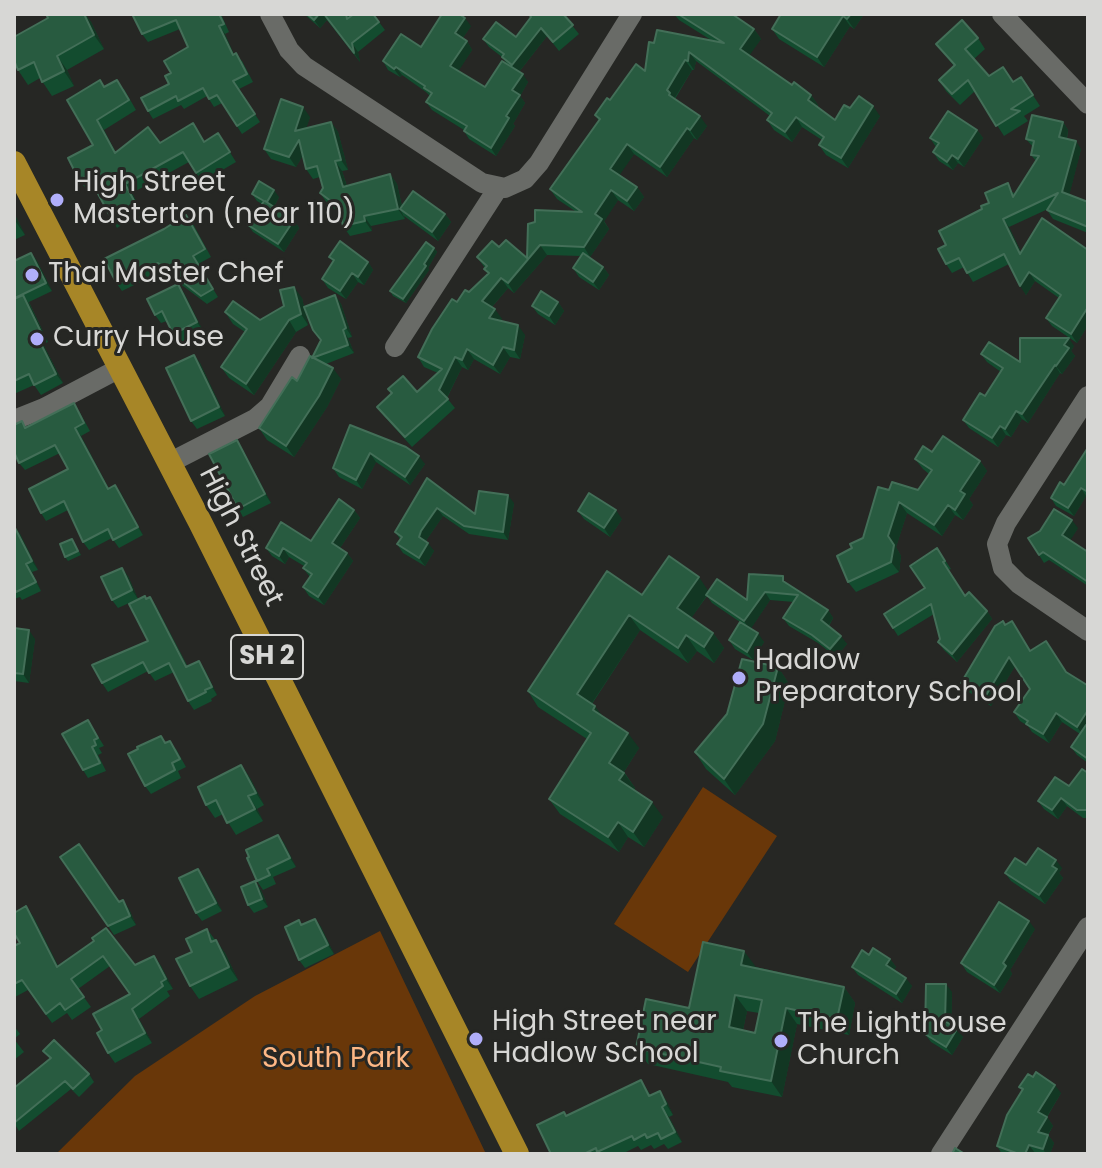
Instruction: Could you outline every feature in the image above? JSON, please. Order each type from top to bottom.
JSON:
[{"type":"highway","name":"High Street","points":[[14,163],[169,463],[517,1154]]},
{"type":"street","points":[[270,14],[289,50],[304,66],[482,183],[498,188],[513,186],[532,173],[632,14]]},
{"type":"street","points":[[1002,14],[1088,104]]},
{"type":"street","points":[[395,347],[498,188]]},
{"type":"street","points":[[169,463],[255,419],[270,406],[300,356]]},
{"type":"street","points":[[14,420],[44,408],[120,368]]},
{"type":"street","points":[[1088,396],[1006,523],[997,544],[1003,568],[1011,576],[1088,631]]},
{"type":"street","points":[[941,1154],[1088,927]]},
{"type":"green space","points":[[703,787],[777,836],[688,972],[614,924]]},
{"type":"green space","name":"South Park","points":[[380,931],[486,1154],[56,1154],[135,1076],[255,996]]},
{"type":"building","points":[[46,14],[84,14],[94,35],[57,56],[64,71],[42,82],[34,62],[18,70],[14,60],[14,37],[48,18]]},
{"type":"building","points":[[132,14],[219,14],[224,24],[219,26],[233,55],[236,53],[247,74],[233,81],[255,114],[237,126],[217,95],[209,99],[203,88],[178,101],[176,96],[148,111],[141,98],[169,84],[165,76],[171,73],[164,61],[188,47],[176,20],[142,34]]},
{"type":"building","points":[[324,14],[346,14],[347,19],[354,14],[373,14],[379,22],[352,43],[354,53]]},
{"type":"building","points":[[442,14],[459,14],[465,18],[455,33],[467,41],[450,66],[485,87],[502,61],[523,74],[512,90],[520,95],[491,148],[464,131],[467,126],[426,102],[432,93],[425,86],[383,61],[401,34],[421,47]]},
{"type":"building","points":[[529,14],[563,14],[573,25],[553,42],[541,28],[512,65],[502,57],[504,54],[483,39],[496,22],[516,37],[531,17]]},
{"type":"building","points":[[678,14],[732,14],[754,29],[740,49],[792,85],[794,82],[811,95],[808,100],[835,120],[844,105],[850,108],[859,96],[873,106],[841,158],[819,145],[824,137],[796,117],[785,132],[767,120],[772,113],[689,52],[688,61],[685,60],[667,90],[669,95],[700,116],[690,130],[687,128],[660,167],[627,144],[610,169],[637,187],[627,201],[611,190],[595,214],[602,219],[584,247],[540,245],[508,283],[501,278],[482,301],[495,309],[489,318],[518,325],[514,350],[503,347],[493,365],[467,349],[462,360],[455,357],[439,390],[448,399],[405,437],[377,407],[392,393],[388,389],[403,376],[417,392],[442,369],[418,357],[452,299],[457,302],[465,290],[469,292],[489,273],[484,269],[487,266],[477,257],[492,241],[499,247],[506,240],[527,258],[528,224],[535,222],[535,210],[582,212],[550,189],[600,119],[595,115],[607,98],[610,100],[636,64],[645,71],[649,42],[654,43],[657,30],[724,43]]},
{"type":"building","points":[[781,14],[851,14],[847,19],[843,16],[817,57],[772,29]]},
{"type":"building","points":[[962,20],[978,38],[965,49],[989,76],[1003,67],[1013,82],[1021,77],[1033,95],[1011,109],[1020,111],[996,126],[968,80],[952,94],[939,80],[955,65],[936,44]]},
{"type":"building","points":[[100,80],[104,87],[117,80],[129,100],[97,120],[115,153],[148,127],[160,143],[193,123],[204,142],[218,133],[230,152],[196,173],[183,152],[125,184],[137,206],[111,218],[88,175],[79,180],[68,158],[93,145],[67,100]]},
{"type":"building","points":[[281,99],[303,107],[295,131],[331,122],[341,160],[335,161],[343,187],[390,174],[398,209],[364,216],[365,221],[343,226],[339,207],[320,193],[323,188],[317,166],[306,169],[299,140],[289,157],[264,149]]},
{"type":"building","points":[[948,111],[977,130],[958,159],[952,155],[947,162],[933,152],[939,143],[930,138]]},
{"type":"building","points":[[1032,115],[1063,122],[1059,137],[1076,141],[1062,192],[1088,202],[1088,227],[1047,210],[1058,193],[1003,219],[1020,254],[1042,218],[1088,250],[1088,307],[1071,334],[1046,318],[1061,295],[1029,272],[1020,286],[1004,254],[967,273],[959,258],[946,264],[938,249],[946,245],[939,231],[982,209],[981,206],[989,203],[985,193],[1008,183],[1013,197],[1039,156],[1031,155],[1034,141],[1026,139]]},
{"type":"building","points":[[259,181],[274,190],[265,201],[294,220],[278,244],[248,225],[264,201],[252,194]]},
{"type":"building","points":[[413,191],[445,214],[432,232],[400,209]]},
{"type":"building","points":[[186,215],[205,249],[193,256],[213,289],[201,296],[158,263],[117,284],[104,259]]},
{"type":"building","points":[[340,241],[368,262],[358,277],[352,273],[340,291],[322,279],[334,260],[329,257]]},
{"type":"building","points":[[426,242],[434,248],[424,264],[426,266],[403,299],[390,291]]},
{"type":"building","points":[[31,253],[46,283],[15,298],[14,261]]},
{"type":"building","points":[[583,253],[603,267],[593,282],[573,268]]},
{"type":"building","points":[[178,284],[197,322],[173,334],[162,311],[155,315],[147,299]]},
{"type":"building","points":[[294,287],[301,314],[289,320],[246,384],[221,367],[247,329],[225,312],[233,301],[260,320],[284,306],[280,290]]},
{"type":"building","points":[[541,291],[558,302],[549,316],[532,306]]},
{"type":"building","points":[[23,295],[41,332],[36,334],[56,374],[34,385],[29,374],[14,381],[14,299]]},
{"type":"building","points":[[335,295],[348,345],[312,358],[321,340],[313,330],[304,307]]},
{"type":"building","points":[[1020,338],[1069,338],[1064,345],[1069,348],[1022,414],[1016,411],[1005,429],[1000,426],[992,438],[963,420],[980,393],[985,396],[1003,368],[981,354],[989,342],[1020,362]]},
{"type":"building","points":[[194,355],[219,407],[191,421],[166,368]]},
{"type":"building","points":[[310,356],[333,368],[319,396],[286,446],[259,428],[292,377],[297,381]]},
{"type":"building","points":[[74,403],[84,423],[75,428],[108,489],[115,485],[138,527],[113,540],[108,529],[83,542],[64,501],[41,513],[29,489],[68,469],[55,445],[19,463],[14,452],[14,425],[22,421],[25,428]]},
{"type":"building","points":[[350,425],[406,447],[419,456],[405,477],[370,453],[356,480],[333,468]]},
{"type":"building","points":[[943,436],[980,461],[960,491],[965,494],[955,510],[948,505],[934,525],[899,502],[888,536],[894,545],[891,562],[848,582],[837,556],[852,548],[850,544],[863,538],[878,487],[889,490],[892,482],[918,490],[932,470],[915,459],[923,446],[932,452]]},
{"type":"building","points":[[237,440],[265,494],[238,509],[209,454]]},
{"type":"building","points":[[1087,449],[1088,492],[1081,488],[1068,508],[1051,498],[1060,482],[1064,485]]},
{"type":"building","points":[[427,478],[475,514],[479,491],[508,495],[503,532],[464,526],[437,508],[421,531],[419,537],[428,543],[419,558],[397,544],[402,537],[395,532]]},
{"type":"building","points":[[589,493],[616,510],[604,528],[578,511]]},
{"type":"building","points":[[339,499],[354,510],[332,543],[347,553],[318,597],[303,587],[312,574],[303,568],[307,563],[283,548],[279,556],[266,548],[281,522],[311,541]]},
{"type":"building","points":[[1054,509],[1072,520],[1062,535],[1088,552],[1088,582],[1043,552],[1039,555],[1028,538],[1040,531]]},
{"type":"building","points":[[14,526],[32,561],[26,564],[36,582],[16,592],[14,588]]},
{"type":"building","points":[[72,539],[78,551],[65,557],[60,544]]},
{"type":"building","points":[[937,548],[965,596],[969,592],[987,611],[952,654],[938,642],[940,639],[931,604],[893,628],[884,614],[925,588],[910,566]]},
{"type":"building","points":[[669,556],[699,577],[677,608],[713,633],[704,647],[686,635],[678,648],[629,615],[577,694],[595,706],[593,710],[628,733],[609,763],[624,773],[619,780],[652,802],[633,832],[618,822],[608,837],[549,799],[591,733],[528,691],[607,571],[642,595]]},
{"type":"building","points":[[122,568],[132,590],[112,600],[101,577]]},
{"type":"building","points":[[749,574],[783,576],[783,581],[828,610],[821,620],[841,636],[830,649],[783,618],[798,595],[765,592],[744,621],[706,595],[717,579],[747,600]]},
{"type":"building","points":[[145,596],[146,599],[150,597],[186,667],[199,661],[212,687],[206,692],[188,701],[169,663],[149,673],[143,662],[102,683],[92,665],[148,641],[129,604]]},
{"type":"building","points":[[1003,621],[1005,625],[1012,621],[1030,651],[1046,641],[1066,672],[1088,683],[1088,710],[1077,727],[1056,713],[1043,734],[1014,712],[1030,689],[1009,657],[985,697],[961,683],[995,626]]},
{"type":"building","points":[[740,622],[758,633],[747,652],[729,640]]},
{"type":"building","points":[[14,628],[29,630],[23,674],[14,673]]},
{"type":"building","points":[[742,659],[778,667],[763,724],[724,779],[695,752],[727,714]]},
{"type":"building","points":[[88,720],[98,738],[92,747],[100,763],[83,770],[62,734]]},
{"type":"building","points":[[1088,726],[1088,759],[1071,747]]},
{"type":"building","points":[[161,736],[165,743],[170,741],[180,759],[172,763],[175,770],[145,786],[128,754]]},
{"type":"building","points":[[241,765],[256,793],[248,796],[255,809],[227,823],[216,800],[206,805],[198,787]]},
{"type":"building","points":[[1082,769],[1088,773],[1088,810],[1077,810],[1061,798],[1052,810],[1038,801],[1055,777],[1069,786]]},
{"type":"building","points":[[278,835],[290,858],[267,869],[270,875],[257,881],[246,850]]},
{"type":"building","points":[[79,844],[119,902],[123,900],[130,916],[108,926],[60,857]]},
{"type":"building","points":[[1038,848],[1056,860],[1052,866],[1057,869],[1039,895],[1005,873],[1015,858],[1026,865]]},
{"type":"building","points":[[198,869],[216,903],[196,913],[179,878]]},
{"type":"building","points":[[255,881],[262,899],[248,905],[241,887]]},
{"type":"building","points":[[999,902],[1029,921],[1003,963],[1006,966],[994,985],[961,963]]},
{"type":"building","points":[[26,906],[57,967],[94,941],[92,938],[106,928],[135,965],[154,956],[166,979],[161,982],[163,986],[132,1009],[145,1033],[108,1053],[97,1033],[102,1030],[93,1014],[130,994],[103,956],[71,979],[84,997],[65,1010],[60,1003],[46,1014],[22,980],[14,984],[14,946],[20,943],[14,933],[14,913]]},
{"type":"building","points":[[315,919],[328,945],[299,960],[285,927],[299,920],[301,925]]},
{"type":"building","points":[[207,929],[211,942],[216,940],[229,967],[190,986],[176,959],[192,952],[186,939]]},
{"type":"building","points":[[703,942],[744,951],[741,965],[844,987],[837,1019],[786,1008],[771,1081],[636,1048],[646,999],[689,1008]],"holes":[[[735,995],[762,1000],[755,1033],[729,1027]]]},
{"type":"building","points":[[873,948],[890,959],[886,965],[906,978],[896,994],[852,967],[862,950],[869,955]]},
{"type":"building","points":[[926,984],[946,984],[945,1021],[957,1029],[946,1047],[925,1034]]},
{"type":"building","points":[[54,1040],[89,1074],[73,1089],[65,1081],[14,1123],[14,1088],[51,1058],[43,1051]]},
{"type":"building","points":[[1036,1072],[1055,1085],[1038,1112],[1047,1117],[1038,1132],[1048,1135],[1043,1149],[1029,1145],[1025,1154],[1019,1154],[997,1146],[1007,1115],[1023,1089],[1019,1087],[1028,1074],[1033,1077]]},
{"type":"building","points":[[641,1080],[649,1096],[660,1091],[666,1104],[662,1107],[675,1132],[661,1139],[658,1133],[647,1138],[645,1134],[634,1140],[632,1136],[597,1152],[596,1148],[584,1154],[551,1154],[537,1125],[564,1112],[566,1116]]},
{"type":"place","name":"High Street Masterton (near 110)","points":[[57,200]]},
{"type":"place","name":"Thai Master Chef","points":[[32,275]]},
{"type":"place","name":"Curry House","points":[[37,339]]},
{"type":"place","name":"Hadlow Preparatory School","points":[[739,678]]},
{"type":"place","name":"High Street near Hadlow School","points":[[476,1039]]},
{"type":"place","name":"The Lighthouse Church","points":[[781,1041]]}]
